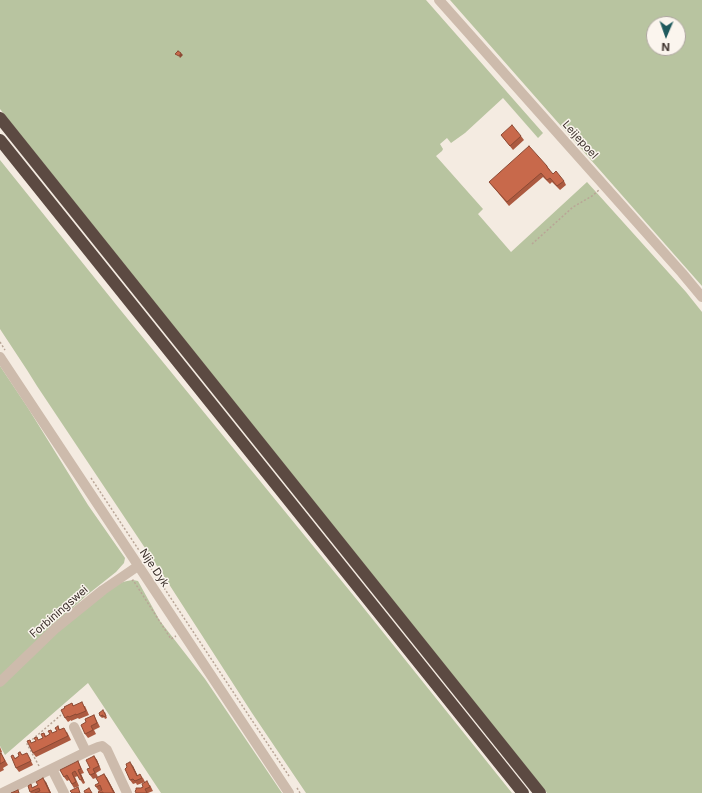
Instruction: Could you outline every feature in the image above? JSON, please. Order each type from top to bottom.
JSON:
[{"type":"highway","points":[[0,118],[540,793]]},
{"type":"highway","points":[[1,141],[523,793]]},
{"type":"street","name":"Leijepoel","points":[[439,0],[702,297]]},
{"type":"street","name":"Nije Dyk","points":[[0,357],[289,793]]},
{"type":"street","name":"Forbiningswei","points":[[0,682],[56,628],[103,590],[138,566]]},
{"type":"street","points":[[74,727],[86,752]]},
{"type":"street","points":[[2,793],[86,752],[102,746],[107,750],[127,793]]},
{"type":"street","points":[[47,771],[64,793]]},
{"type":"path","points":[[532,244],[573,207],[592,196]]},
{"type":"path","points":[[127,582],[133,580],[171,639],[176,636]]},
{"type":"path","points":[[47,771],[27,744],[61,715]]},
{"type":"green space","points":[[0,0],[426,0],[543,133],[538,138],[503,98],[465,133],[451,143],[447,138],[440,144],[443,149],[436,156],[483,209],[478,214],[511,252],[587,182],[686,292],[702,312],[702,793],[547,793],[0,109]]},
{"type":"green space","points":[[450,0],[702,0],[702,286]]},
{"type":"green space","points":[[0,160],[512,793],[306,793],[0,329]]},
{"type":"green space","points":[[0,366],[88,505],[125,558],[124,563],[116,572],[87,595],[0,677]]},
{"type":"green space","points":[[133,580],[138,581],[160,621],[205,679],[282,793],[161,793],[88,683],[5,755],[0,746],[0,685],[73,617],[119,583]]},
{"type":"building","points":[[178,51],[181,53],[179,56],[175,54]]},
{"type":"building","points":[[512,125],[521,136],[510,146],[501,135]]},
{"type":"building","points":[[529,146],[553,174],[556,171],[564,181],[557,186],[550,178],[547,180],[541,173],[507,202],[489,182]]},
{"type":"building","points":[[82,702],[86,711],[65,718],[61,710],[65,708],[64,707],[72,703],[73,706]]},
{"type":"building","points":[[103,710],[106,716],[103,717],[103,715],[100,716],[99,713]]},
{"type":"building","points":[[94,715],[97,723],[91,726],[93,730],[85,734],[81,725],[86,722],[85,719]]},
{"type":"building","points":[[58,726],[59,730],[64,728],[68,736],[33,753],[27,741],[30,740],[31,743],[36,741],[34,738],[37,737],[38,740],[43,738],[41,734],[44,733],[45,737],[50,734],[48,731],[51,730],[52,733],[57,731],[55,728]]},
{"type":"building","points":[[20,752],[22,755],[27,753],[31,761],[16,768],[11,756],[13,755],[15,759],[19,756],[18,753]]},
{"type":"building","points":[[1,753],[5,761],[0,764],[0,754]]},
{"type":"building","points":[[94,756],[99,766],[93,769],[95,773],[90,775],[87,769],[90,768],[86,760]]},
{"type":"building","points":[[78,761],[81,769],[78,770],[82,779],[80,780],[75,771],[72,773],[76,782],[72,784],[67,775],[64,777],[60,770]]},
{"type":"building","points":[[130,762],[137,776],[140,774],[142,778],[135,781],[133,779],[130,780],[125,769],[127,767],[126,764]]},
{"type":"building","points":[[104,774],[114,793],[98,792],[102,790],[100,785],[96,787],[95,785],[99,783],[96,778]]},
{"type":"building","points":[[43,778],[50,793],[35,793],[40,791],[39,788],[30,792],[28,786],[31,784],[32,788],[38,785],[36,782]]},
{"type":"building","points":[[147,781],[150,787],[145,789],[147,793],[136,793],[136,788],[143,787],[142,784]]},
{"type":"building","points":[[78,787],[80,793],[72,793],[70,791]]},
{"type":"building","points":[[89,788],[92,793],[85,793],[84,791]]},
{"type":"building","points":[[18,790],[19,793],[11,793]]}]
